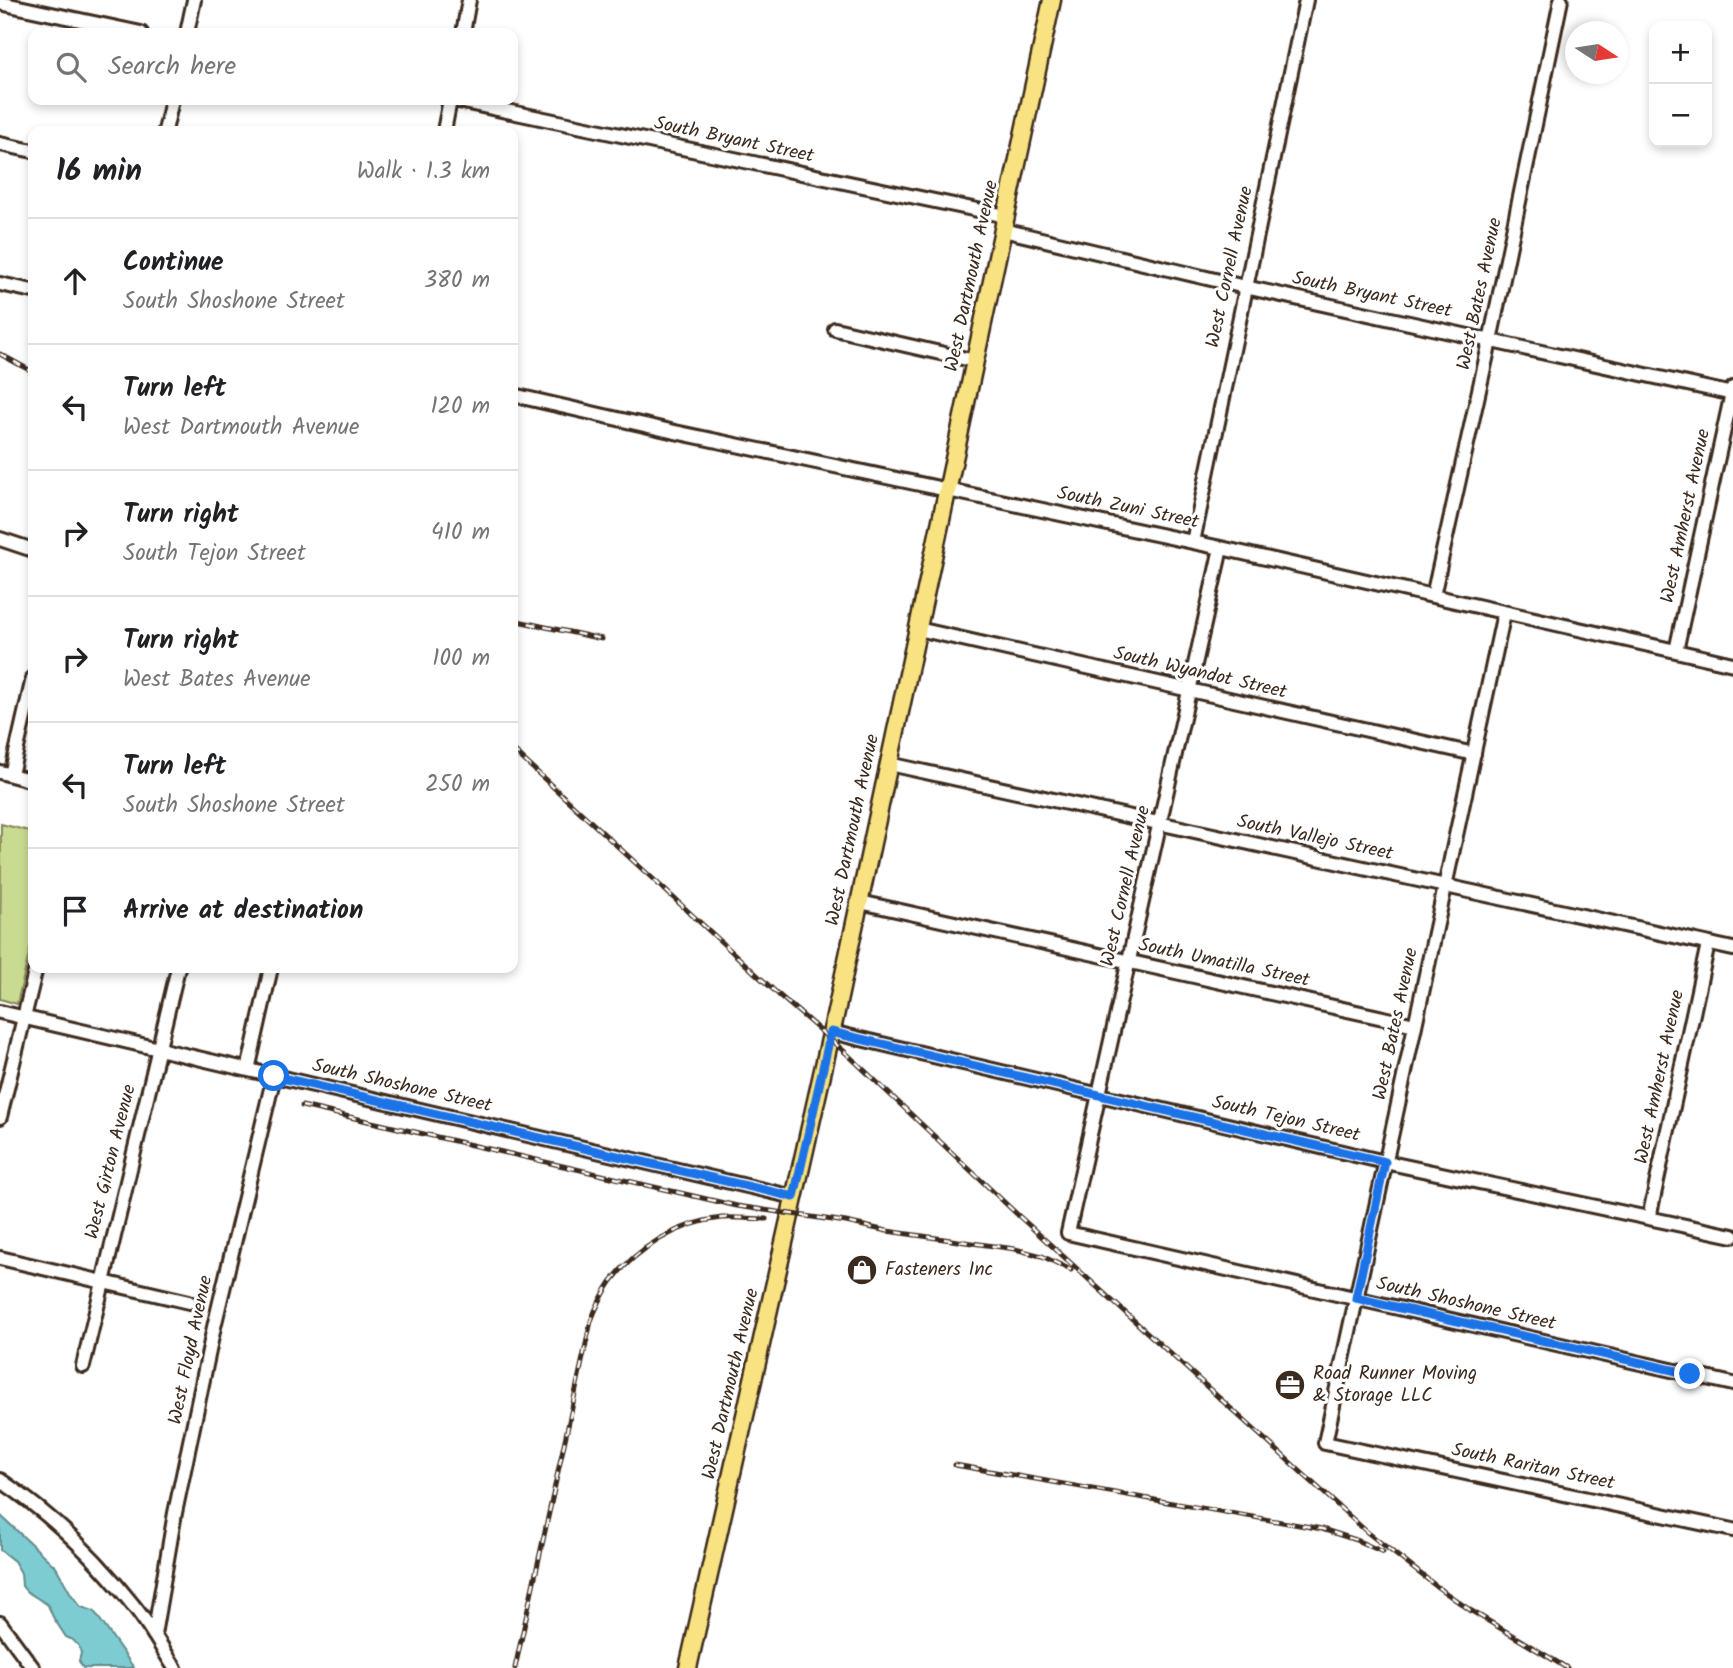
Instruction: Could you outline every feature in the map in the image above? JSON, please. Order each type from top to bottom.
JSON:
[{"type":"main road","name":"West Dartmouth Avenue","points":[[688,1668],[831,1032],[1052,0]]},
{"type":"street","points":[[188,28],[194,0]]},
{"type":"street","points":[[464,28],[469,0]]},
{"type":"street","name":"West Cornell Avenue","points":[[1193,541],[1306,0]]},
{"type":"street","name":"West Bates Avenue","points":[[1433,596],[1490,341],[1561,0]]},
{"type":"street","points":[[0,3],[118,28]]},
{"type":"street","points":[[166,126],[171,105]]},
{"type":"street","points":[[445,126],[451,105]]},
{"type":"street","name":"South Bryant Street","points":[[474,105],[1005,223],[1245,287],[1733,392]]},
{"type":"street","points":[[0,144],[28,150]]},
{"type":"street","points":[[0,284],[28,290]]},
{"type":"street","points":[[835,329],[975,361]]},
{"type":"street","name":"West Amherst Avenue","points":[[1676,652],[1733,392]]},
{"type":"street","name":"South Zuni Street","points":[[518,397],[1193,541],[1733,664]]},
{"type":"street","points":[[0,539],[28,548]]},
{"type":"street","name":"West Cornell Avenue","points":[[1068,1233],[1222,548]]},
{"type":"street","name":"West Bates Avenue","points":[[1325,1443],[1504,613]]},
{"type":"street","name":"South Wyandot Street","points":[[918,629],[1474,754]]},
{"type":"street","points":[[28,695],[5,774],[28,780]]},
{"type":"street","name":"South Vallejo Street","points":[[889,764],[1733,949]]},
{"type":"street","name":"South Umatilla Street","points":[[859,902],[1415,1025]]},
{"type":"street","name":"West Amherst Avenue","points":[[1649,1218],[1708,944]]},
{"type":"street","points":[[0,1117],[35,973]]},
{"type":"street","name":"West Girton Avenue","points":[[83,1366],[176,973]]},
{"type":"street","points":[[248,1070],[270,973]]},
{"type":"street","name":"South Shoshone Street","points":[[0,1012],[794,1197]]},
{"type":"street","name":"South Tejon Street","points":[[831,1032],[1385,1162],[1733,1236]]},
{"type":"street","name":"West Floyd Avenue","points":[[154,1635],[175,1513],[212,1336],[274,1076]]},
{"type":"street","name":"South Shoshone Street","points":[[1068,1233],[1733,1384]]},
{"type":"street","points":[[0,1258],[189,1303]]},
{"type":"street","name":"South Raritan Street","points":[[1325,1443],[1733,1530]]},
{"type":"street","points":[[0,1480],[55,1521],[102,1568],[135,1607],[175,1668]]},
{"type":"street","points":[[0,1623],[33,1668]]},
{"type":"green space","points":[[1,824],[28,831],[28,958],[17,1004],[0,999]]},
{"type":"water","points":[[0,1515],[56,1567],[81,1607],[94,1611],[134,1668],[83,1668],[79,1661],[79,1646],[66,1637],[48,1605],[26,1591],[14,1561],[0,1550]]},
{"type":"railway","points":[[0,354],[28,369]]},
{"type":"railway","points":[[518,621],[602,639]]},
{"type":"railway","points":[[518,755],[1367,1532],[1470,1610],[1567,1668]]},
{"type":"railway","points":[[302,1106],[737,1206],[1015,1249],[1042,1256],[1071,1270]]},
{"type":"railway","points":[[515,1668],[591,1321],[602,1296],[633,1258],[675,1231],[722,1218],[766,1219]]},
{"type":"railway","points":[[955,1465],[1322,1529],[1383,1552]]},
{"type":"place","name":"Fasteners Inc","points":[[862,1270]]},
{"type":"place","name":"Road Runner Moving & Storage LLC","points":[[1290,1385]]},
{"type":"route","points":[[274,1076],[794,1197],[831,1032],[1385,1162],[1356,1298],[1690,1374]]}]
